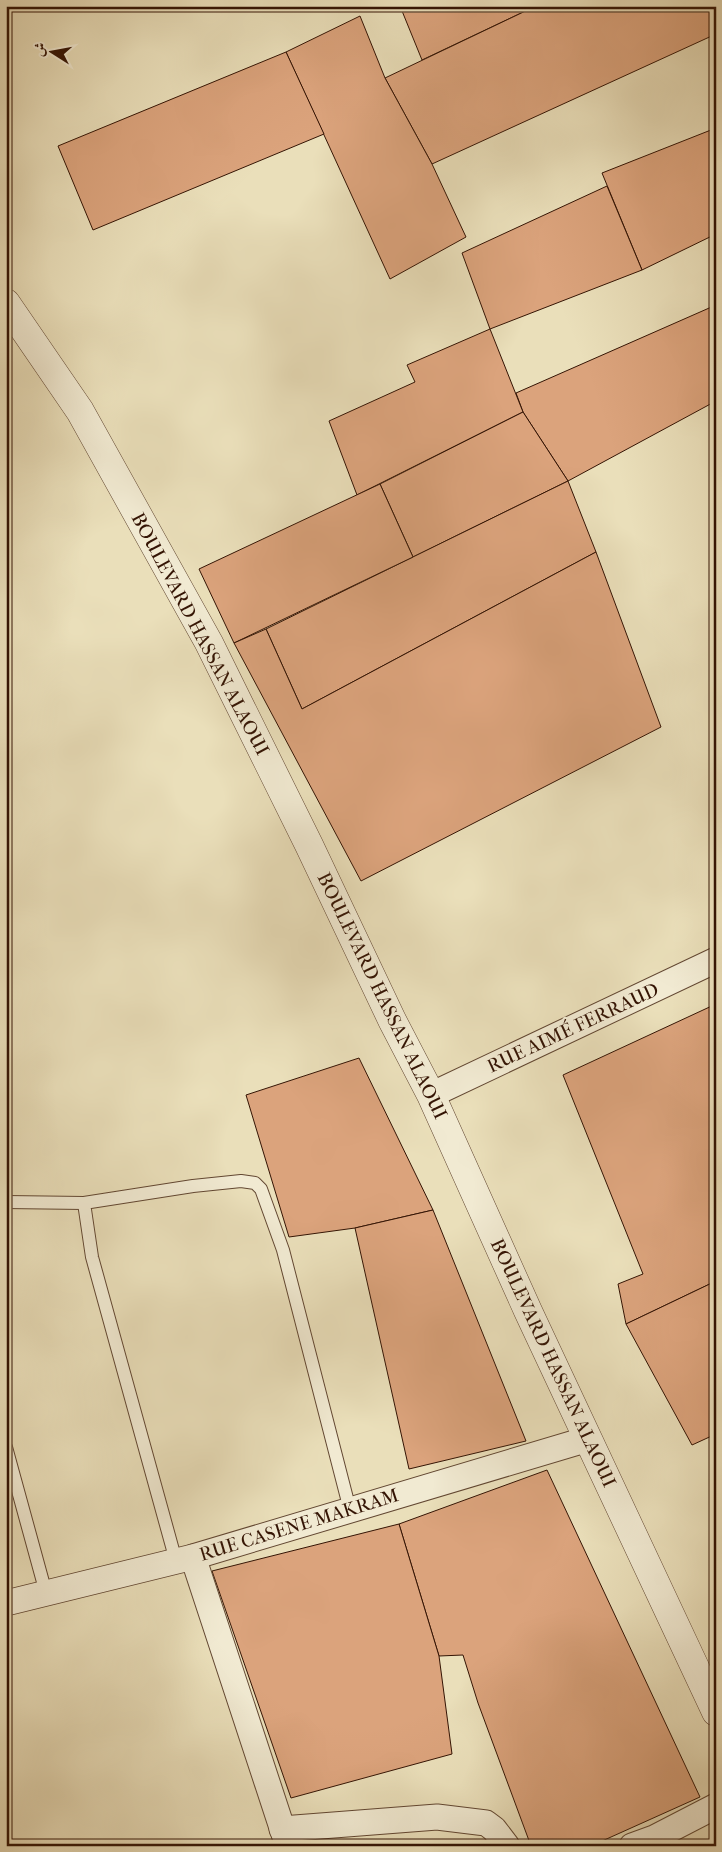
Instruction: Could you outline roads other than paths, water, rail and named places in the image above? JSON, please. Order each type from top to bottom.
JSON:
[{"type":"street","name":"BOULEVARD HASSAN ALAOUI","points":[[6,303],[80,411],[209,643],[309,845],[392,1020],[431,1095],[528,1311],[716,1712]]},
{"type":"street","name":"RUE AIMÉ FERRAUD","points":[[431,1095],[716,960]]},
{"type":"street","name":"RUE CASENE MAKRAM","points":[[6,1603],[185,1559],[588,1439]]},
{"type":"street","points":[[185,1559],[285,1837],[437,1817],[486,1823],[494,1829],[507,1846]]},
{"type":"street","points":[[632,1846],[654,1838],[716,1806]]},
{"type":"lane","points":[[6,1202],[84,1203],[193,1186],[240,1181],[255,1183],[262,1189],[283,1250],[350,1510]]},
{"type":"lane","points":[[84,1203],[92,1257],[185,1559]]},
{"type":"lane","points":[[6,1448],[46,1593]]}]
